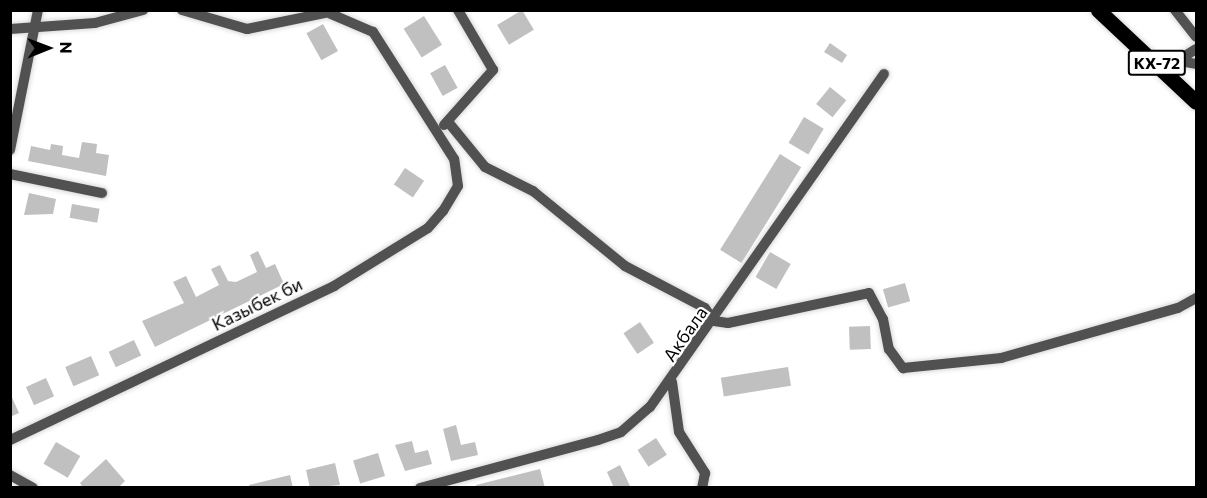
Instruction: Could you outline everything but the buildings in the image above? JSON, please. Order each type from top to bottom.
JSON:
[{"type":"main road","name":"КХ-72","points":[[1098,10],[1169,64],[1197,102]]},
{"type":"main road","name":"КХ-72","points":[[1109,10],[1118,25]]},
{"type":"street","points":[[10,150],[38,10]]},
{"type":"street","points":[[10,29],[35,30],[143,10]]},
{"type":"street","points":[[186,11],[247,29],[296,15],[334,12],[373,32],[436,129],[449,123],[493,70],[458,10]]},
{"type":"street","points":[[1175,10],[1197,37]]},
{"type":"street","points":[[1169,64],[1197,49]]},
{"type":"street","points":[[1169,64],[1197,64]]},
{"type":"street","name":"Акбала","points":[[420,488],[621,432],[672,382],[884,74]]},
{"type":"street","points":[[10,85],[23,85]]},
{"type":"street","points":[[449,123],[485,167],[533,190],[625,266],[705,308],[714,321],[728,323],[869,293],[883,319],[889,350],[910,370],[1001,358],[1178,308],[1197,298]]},
{"type":"street","name":"Казыбек би","points":[[10,440],[334,286],[428,228],[458,186],[446,146],[436,129]]},
{"type":"street","points":[[10,174],[102,193]]},
{"type":"street","points":[[672,382],[679,432],[705,472],[702,488]]},
{"type":"street","points":[[10,475],[33,488]]}]
